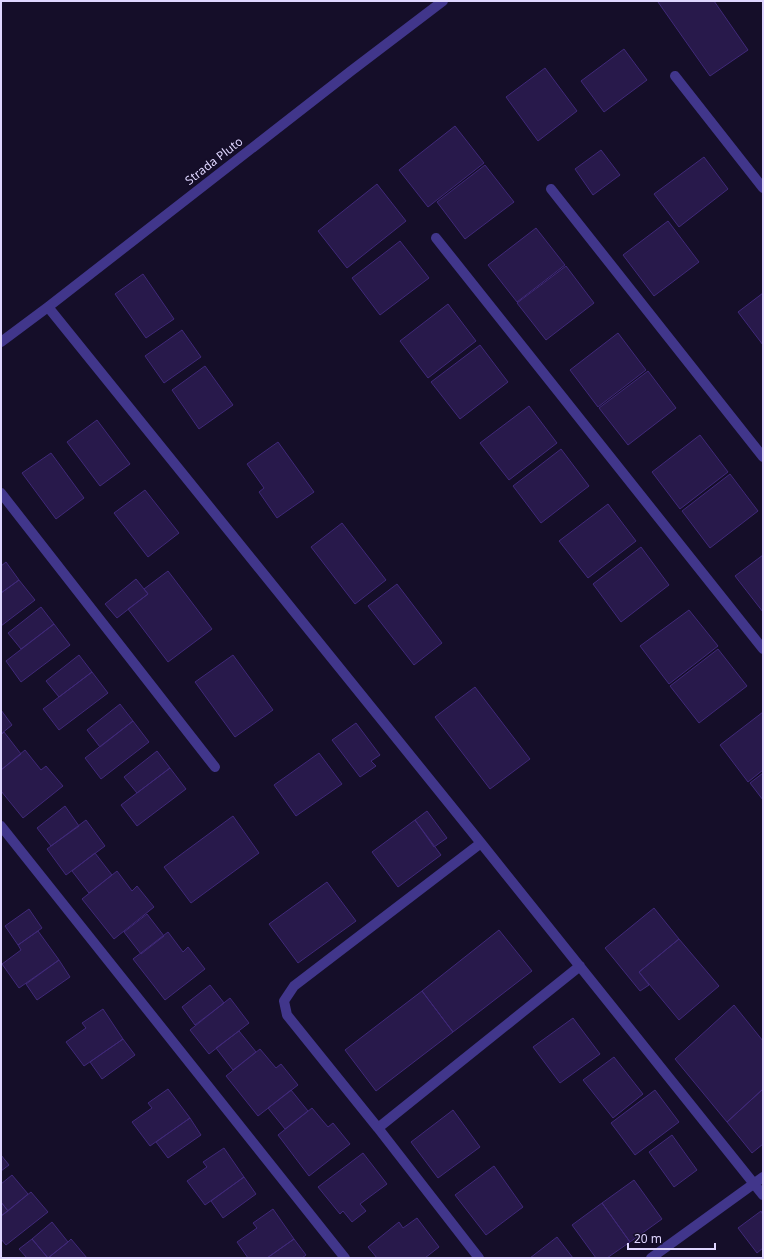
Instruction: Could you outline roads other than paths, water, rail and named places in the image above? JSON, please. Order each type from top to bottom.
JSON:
[{"type":"street","name":"Strada Pluto","points":[[1,342],[443,1]]},
{"type":"street","points":[[675,76],[763,188]]},
{"type":"street","points":[[551,189],[763,457]]},
{"type":"street","points":[[436,238],[763,649]]},
{"type":"street","points":[[48,307],[763,1195]]},
{"type":"street","points":[[1,493],[215,767]]},
{"type":"street","points":[[1,826],[345,1258]]},
{"type":"street","points":[[479,1258],[378,1128],[287,1015],[284,1001],[294,986],[481,843]]},
{"type":"street","points":[[378,1128],[580,966]]},
{"type":"street","points":[[651,1258],[763,1176]]}]
